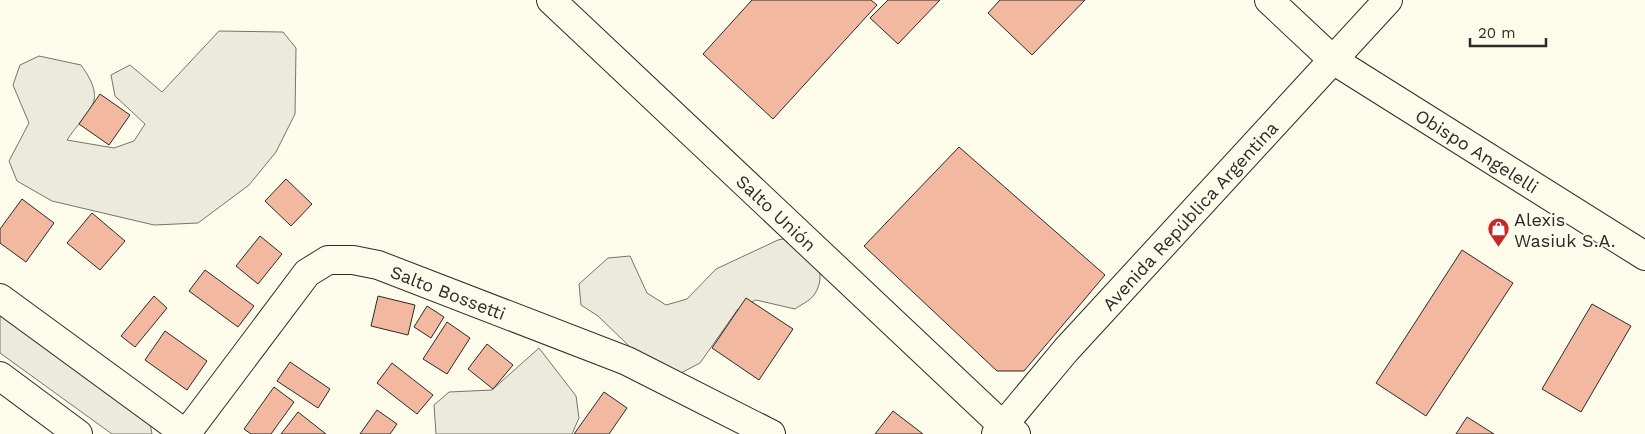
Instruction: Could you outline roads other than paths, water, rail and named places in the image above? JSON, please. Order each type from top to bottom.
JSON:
[{"type":"street","name":"Salto Unión","points":[[551,0],[1004,431]]},
{"type":"street","name":"Obispo Angelelli","points":[[1269,0],[1333,60],[1645,256]]},
{"type":"street","name":"Avenida República Argentina","points":[[1004,431],[1066,350],[1388,0]]},
{"type":"street","name":"Salto Bossetti","points":[[178,432],[307,273],[328,260],[353,260],[378,265],[627,361],[770,434]]},
{"type":"street","points":[[0,298],[178,432]]},
{"type":"street","points":[[0,376],[78,434]]},
{"type":"place","name":"Alexis Wasiuk S.A.","points":[[1498,248]]}]
